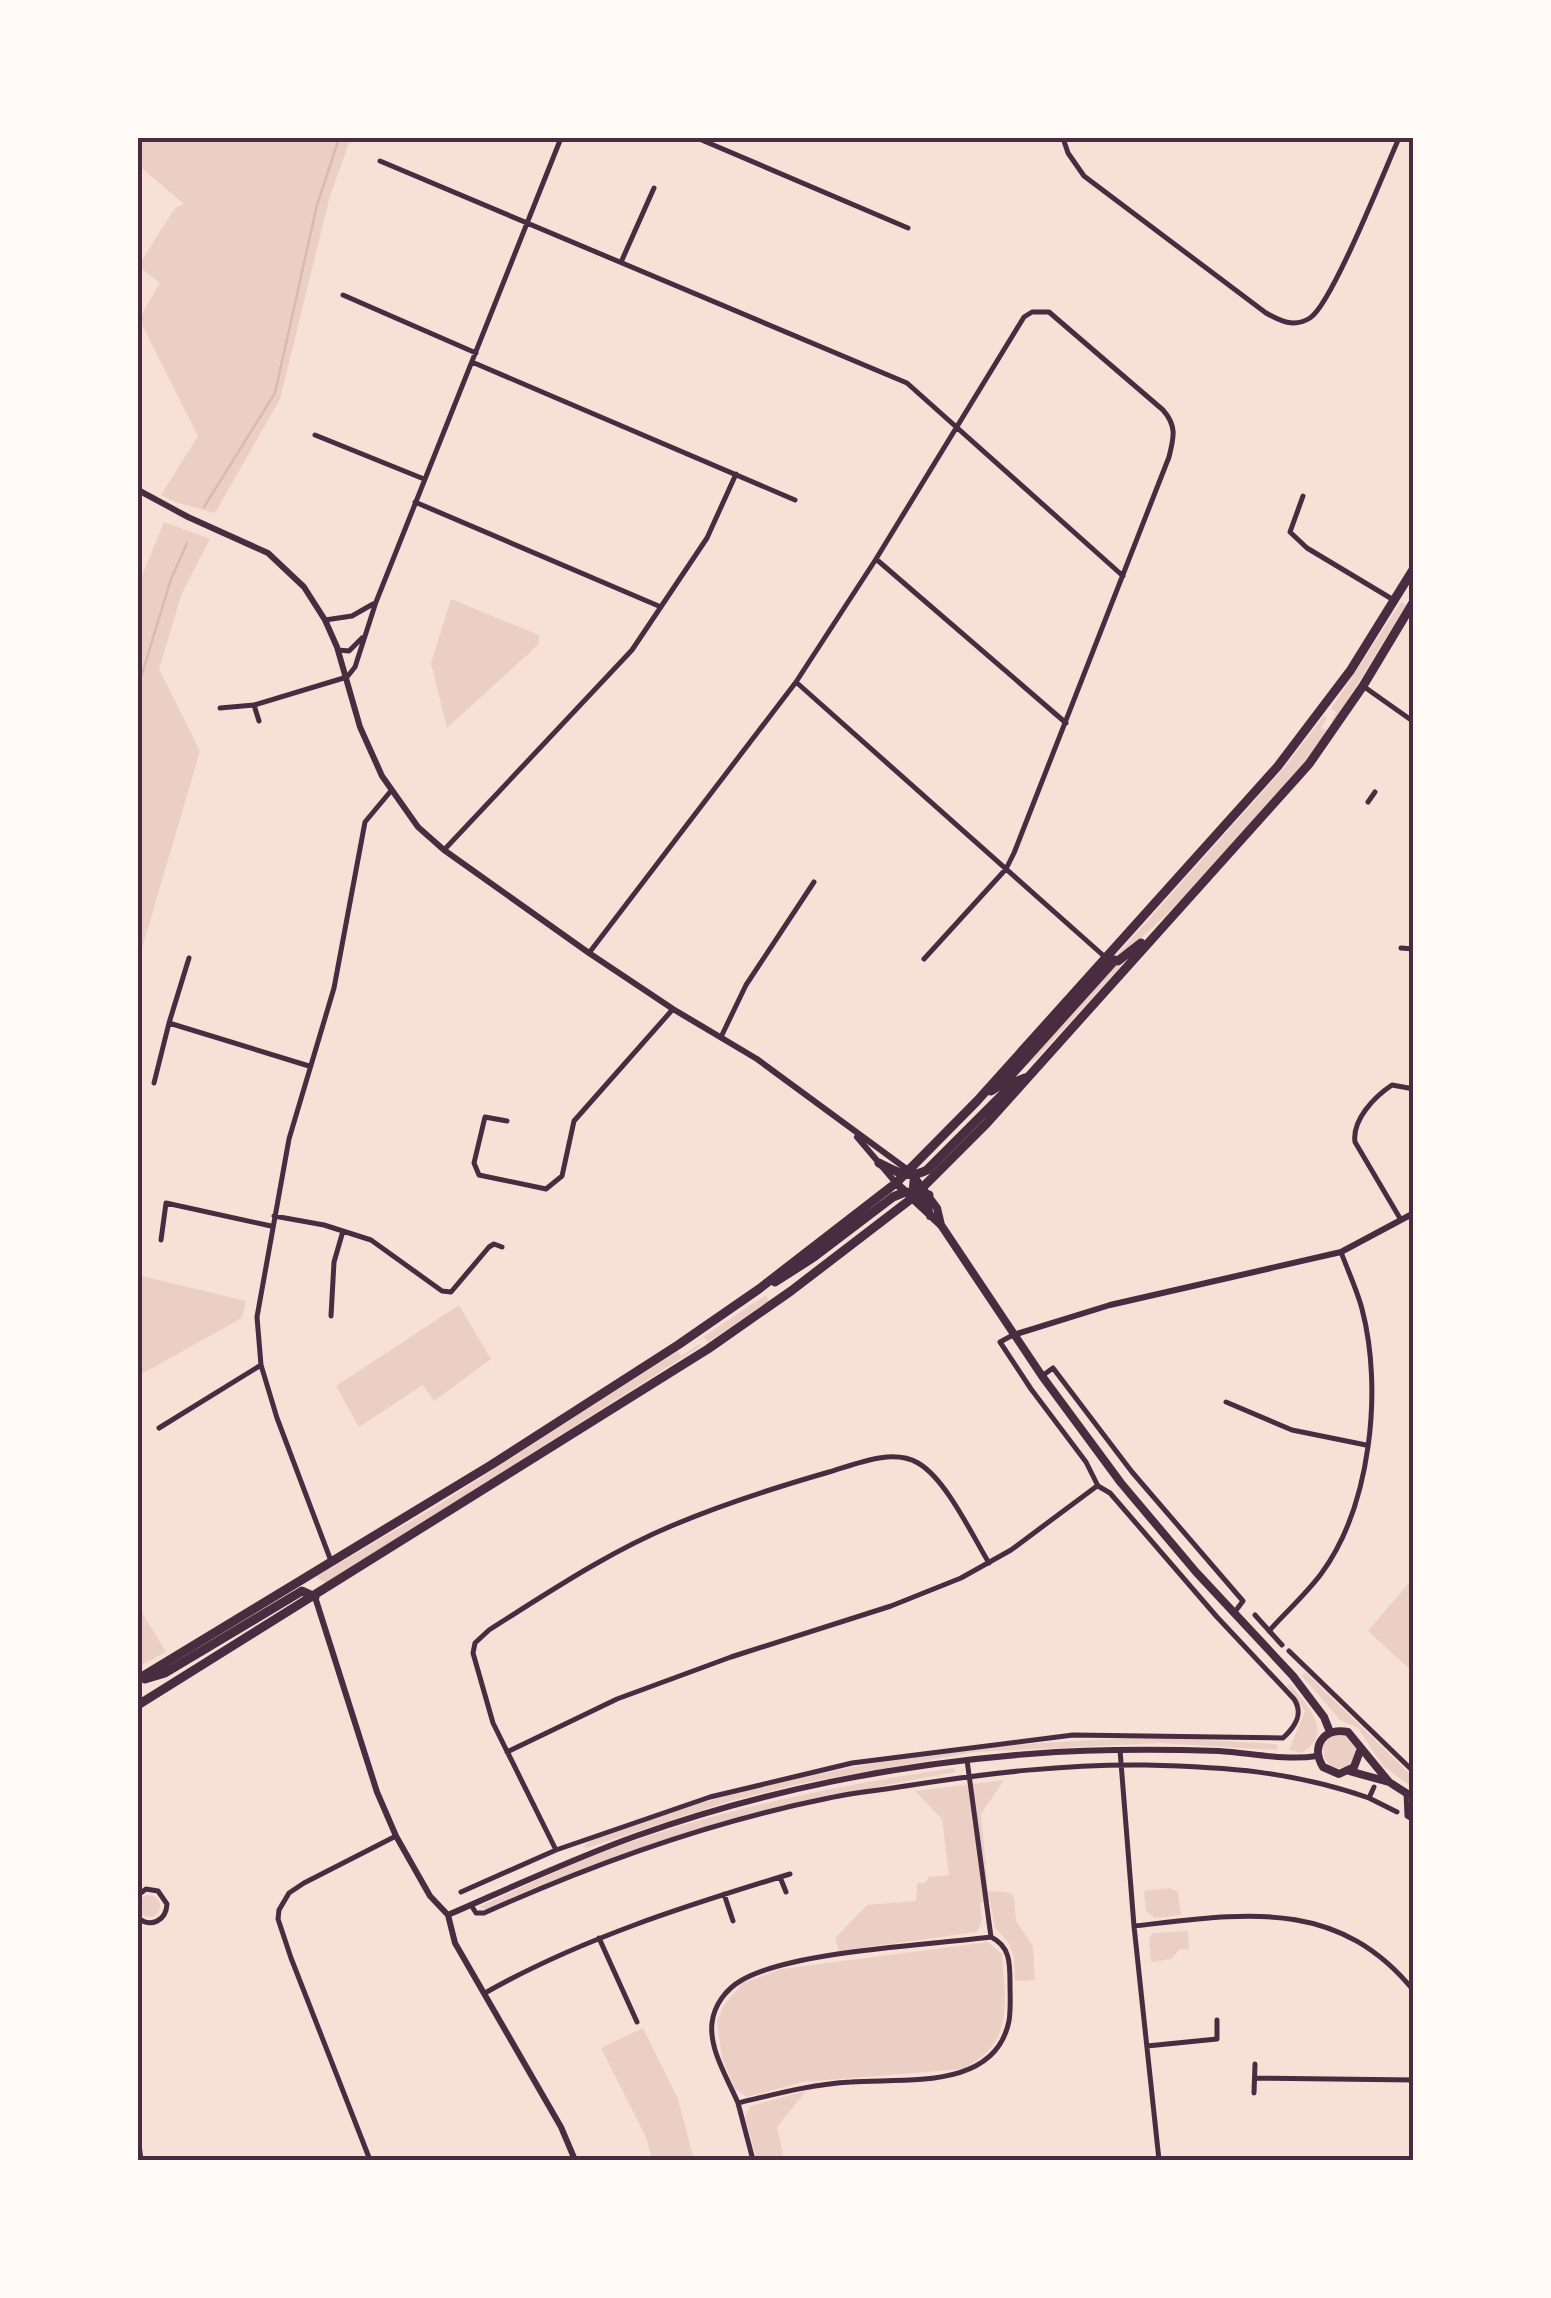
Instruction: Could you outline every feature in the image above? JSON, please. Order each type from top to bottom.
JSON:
[{"type":"highway","points":[[138,1705],[708,1350],[914,1195],[1027,1077],[1116,961],[1278,766],[1347,676],[1414,568]]},
{"type":"highway","points":[[138,1680],[491,1465],[758,1289],[908,1173],[977,1101],[1004,1082],[1116,961],[1159,930],[1310,764],[1364,686],[1414,602]]},
{"type":"highway","points":[[880,1163],[908,1173],[926,1170],[1015,1082],[1027,1077]]},
{"type":"highway","points":[[758,1289],[788,1275],[893,1197],[914,1195]]},
{"type":"highway","points":[[138,1680],[165,1673],[297,1594],[315,1596]]},
{"type":"main road","points":[[908,1173],[914,1195],[941,1226],[1013,1335],[1124,1488],[1293,1676],[1324,1717],[1330,1732]]},
{"type":"main road","points":[[908,1173],[914,1195],[938,1208],[941,1226]]},
{"type":"main road","points":[[1388,1782],[1348,1732],[1330,1732],[1320,1741],[1317,1756],[1330,1772],[1349,1771],[1388,1782],[1410,1795]]},
{"type":"main road","points":[[1349,1771],[1357,1763],[1360,1750]]},
{"type":"street","points":[[228,694],[224,708],[254,705],[347,677],[355,667],[376,602],[560,138]]},
{"type":"street","points":[[697,138],[710,140],[908,228]]},
{"type":"street","points":[[1063,138],[1068,154],[1084,176],[1266,313],[1294,323],[1310,318],[1331,288],[1399,138]]},
{"type":"street","points":[[380,161],[907,383],[1124,576]]},
{"type":"street","points":[[622,260],[654,188]]},
{"type":"street","points":[[343,295],[476,353]]},
{"type":"street","points":[[589,954],[796,682],[1024,317],[1039,310],[1054,315],[1163,410],[1174,426],[1170,457],[1006,869],[924,958]]},
{"type":"street","points":[[472,362],[795,500]]},
{"type":"street","points":[[315,436],[424,480]]},
{"type":"street","points":[[444,850],[620,664],[708,538],[736,474]]},
{"type":"street","points":[[138,490],[188,518],[243,539],[282,564],[304,587],[338,650],[360,727],[382,776],[418,827],[589,954],[788,1081],[853,1132],[887,1153],[908,1173]]},
{"type":"street","points":[[1303,496],[1290,532],[1307,548],[1395,600]]},
{"type":"street","points":[[416,502],[661,608]]},
{"type":"street","points":[[876,559],[1066,723]]},
{"type":"street","points":[[325,620],[352,616],[376,602]]},
{"type":"street","points":[[338,650],[355,647],[367,632]]},
{"type":"street","points":[[796,682],[1116,961]]},
{"type":"street","points":[[1364,686],[1414,722]]},
{"type":"street","points":[[254,705],[260,721]]},
{"type":"street","points":[[331,1562],[277,1418],[261,1364],[257,1318],[289,1139],[334,988],[365,822],[390,792]]},
{"type":"street","points":[[1368,802],[1376,792]]},
{"type":"street","points":[[720,1037],[746,984],[814,882]]},
{"type":"street","points":[[1401,948],[1414,949]]},
{"type":"street","points":[[154,1082],[189,958]]},
{"type":"street","points":[[507,1121],[485,1117],[476,1170],[479,1176],[546,1190],[562,1176],[574,1120],[673,1009]]},
{"type":"street","points":[[170,1022],[309,1066]]},
{"type":"street","points":[[1401,1220],[1354,1142],[1353,1130],[1376,1095],[1392,1085],[1414,1088]]},
{"type":"street","points":[[853,1132],[880,1163]]},
{"type":"street","points":[[161,1240],[166,1203],[272,1226]]},
{"type":"street","points":[[1098,1486],[1086,1462],[1030,1390],[1000,1342],[1110,1305],[1341,1252],[1414,1213]]},
{"type":"street","points":[[274,1216],[371,1240],[442,1291],[452,1292],[488,1247],[502,1247]]},
{"type":"street","points":[[330,1316],[334,1262],[344,1231]]},
{"type":"street","points":[[1270,1631],[1321,1574],[1346,1531],[1363,1476],[1372,1396],[1370,1351],[1362,1306],[1341,1252]]},
{"type":"street","points":[[158,1428],[261,1364]]},
{"type":"street","points":[[1042,1376],[1053,1368],[1132,1472],[1242,1601],[1234,1613]]},
{"type":"street","points":[[1226,1402],[1292,1430],[1366,1445]]},
{"type":"street","points":[[1086,1462],[1097,1452]]},
{"type":"street","points":[[556,1850],[494,1723],[474,1660],[475,1643],[480,1636],[564,1582],[674,1524],[796,1481],[884,1457],[903,1457],[935,1476],[988,1563]]},
{"type":"street","points":[[506,1752],[618,1699],[962,1578],[1011,1550],[1098,1486],[1110,1492],[1217,1617],[1294,1699],[1299,1712],[1283,1738],[1279,1754]]},
{"type":"street","points":[[1110,1492],[1124,1488]]},
{"type":"street","points":[[315,1596],[362,1749],[396,1836],[430,1896],[448,1916],[456,1942],[561,2127],[574,2160]]},
{"type":"street","points":[[1255,1615],[1282,1645]]},
{"type":"street","points":[[1289,1651],[1414,1772]]},
{"type":"street","points":[[462,1892],[556,1850],[710,1797],[852,1763],[1073,1735],[1283,1738]]},
{"type":"street","points":[[448,1916],[582,1856],[670,1825],[802,1789],[967,1760],[1120,1750],[1279,1754],[1300,1759],[1317,1756]]},
{"type":"street","points":[[1120,1750],[1134,1926],[1160,2160]]},
{"type":"street","points":[[967,1760],[992,1937]]},
{"type":"street","points":[[471,1905],[476,1913],[484,1913],[587,1868],[660,1842],[774,1810],[968,1774],[1122,1764],[1252,1768],[1331,1784],[1397,1812]]},
{"type":"street","points":[[1369,1798],[1374,1787]]},
{"type":"street","points":[[1410,1795],[1410,1818]]},
{"type":"street","points":[[370,2160],[278,1919],[289,1893],[396,1836]]},
{"type":"street","points":[[577,1842],[582,1856]]},
{"type":"street","points":[[537,1858],[541,1872]]},
{"type":"street","points":[[485,1993],[534,1964],[599,1938],[790,1874]]},
{"type":"street","points":[[780,1877],[786,1892]]},
{"type":"street","points":[[138,1895],[146,1890],[158,1891],[168,1904],[158,1922],[147,1923],[138,1918]]},
{"type":"street","points":[[724,1894],[733,1921]]},
{"type":"street","points":[[1134,1926],[1261,1916],[1290,1916],[1318,1922],[1372,1948],[1414,1991]]},
{"type":"street","points":[[738,2103],[847,2082],[950,2076],[984,2061],[996,2049],[1009,2020],[1008,1952],[992,1937],[824,1957],[744,1978],[720,2000],[712,2024],[719,2060],[738,2103],[753,2160]]},
{"type":"street","points":[[599,1938],[637,2022]]},
{"type":"street","points":[[1147,2046],[1217,2039],[1217,2020]]},
{"type":"street","points":[[1254,2092],[1256,2064]]},
{"type":"street","points":[[1255,2078],[1414,2080]]},
{"type":"street","points":[[138,2136],[141,2160]]},
{"type":"shaded area","points":[[143,138],[351,138],[330,196],[280,399],[215,513],[161,495],[198,436],[139,319],[160,283],[138,266],[175,208],[184,204],[138,165],[138,145]]},
{"type":"shaded area","points":[[164,522],[210,539],[182,593],[159,669],[200,751],[138,962],[138,585]]},
{"type":"shaded area","points":[[451,599],[539,635],[538,645],[447,728],[431,663]]},
{"type":"shaded area","points":[[1401,602],[1406,605],[1334,722],[1331,721],[1336,712],[1331,709]]},
{"type":"shaded area","points":[[1324,716],[1327,718],[1321,728],[1328,730],[1261,814],[1159,922],[1115,957],[1283,769]]},
{"type":"shaded area","points":[[1114,965],[1121,966],[1037,1058],[1020,1070]]},
{"type":"shaded area","points":[[138,1275],[246,1301],[242,1318],[138,1376]]},
{"type":"shaded area","points":[[766,1295],[769,1301],[708,1342],[704,1337],[686,1348]]},
{"type":"shaded area","points":[[459,1305],[491,1359],[434,1401],[423,1385],[359,1427],[336,1386]]},
{"type":"shaded area","points":[[701,1346],[326,1583],[316,1577],[440,1504],[678,1351],[681,1356]]},
{"type":"shaded area","points":[[1413,1578],[1413,1672],[1368,1631]]},
{"type":"shaded area","points":[[138,1606],[166,1652],[138,1667]]},
{"type":"shaded area","points":[[1305,1672],[1413,1777],[1413,1788],[1383,1766],[1358,1728],[1340,1720],[1302,1676]]},
{"type":"shaded area","points":[[1290,1684],[1310,1710],[1317,1728],[1311,1745],[1301,1753],[1289,1750],[1305,1711],[1287,1686]]},
{"type":"shaded area","points":[[1340,1734],[1352,1739],[1357,1751],[1352,1763],[1340,1768],[1328,1763],[1323,1751],[1328,1739]]},
{"type":"shaded area","points":[[1171,1738],[1278,1747],[1276,1750],[1160,1743],[975,1752],[804,1783],[583,1846],[615,1830],[675,1811],[858,1766],[982,1748]]},
{"type":"shaded area","points":[[954,1768],[956,1772],[833,1796],[716,1825],[602,1861],[481,1908],[597,1855],[697,1821],[824,1790]]},
{"type":"shaded area","points":[[1004,1780],[981,1814],[988,1891],[1014,1895],[1016,1921],[1033,1946],[1035,1980],[1015,1981],[1014,1958],[1009,1943],[995,1928],[990,1901],[980,1903],[982,1921],[977,1932],[839,1951],[835,1938],[867,1905],[916,1901],[917,1883],[949,1875],[942,1819],[915,1791]]},
{"type":"shaded area","points":[[1169,1888],[1178,1892],[1181,1915],[1155,1918],[1146,1911],[1144,1891]]},
{"type":"shaded area","points":[[149,1895],[157,1898],[157,1914],[149,1917],[141,1914],[138,1906],[141,1898]]},
{"type":"shaded area","points":[[1188,1931],[1189,1950],[1180,1949],[1171,1959],[1151,1962],[1149,1938],[1153,1933]]},
{"type":"shaded area","points":[[988,1942],[1002,1954],[1003,2020],[991,2047],[963,2069],[803,2082],[747,2097],[735,2089],[722,2058],[717,2022],[724,2005],[743,1983],[781,1969]]},
{"type":"shaded area","points":[[643,2028],[678,2099],[694,2160],[652,2160],[646,2137],[601,2048]]},
{"type":"shaded area","points":[[806,2091],[777,2127],[784,2160],[757,2160],[745,2117],[750,2106]]},
{"type":"waterway","points":[[204,507],[275,393],[317,205],[339,138]]},
{"type":"waterway","points":[[138,687],[171,579],[187,543]]}]
